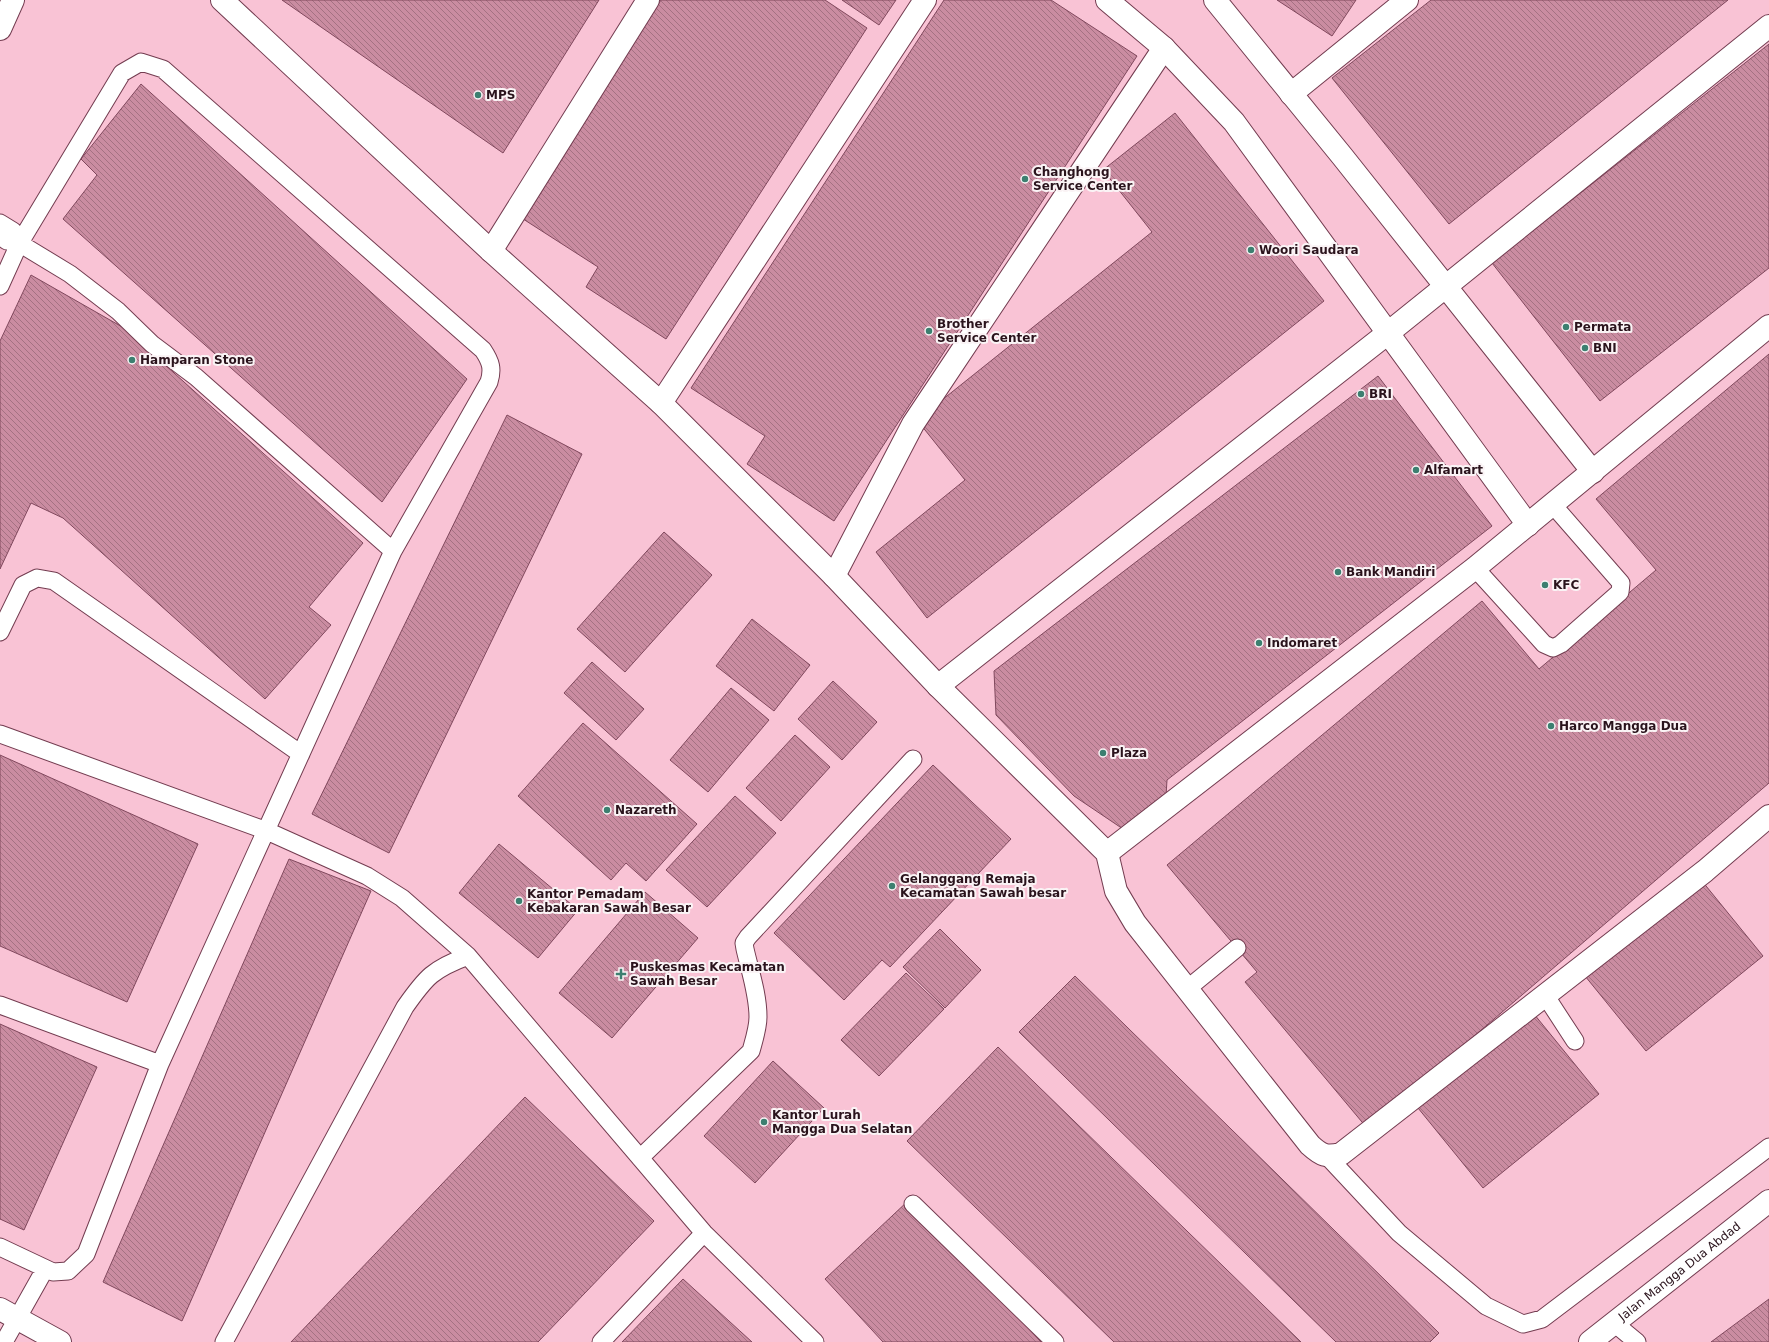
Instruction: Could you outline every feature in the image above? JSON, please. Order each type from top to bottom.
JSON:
[{"type":"street","points":[[0,29],[13,0]]},
{"type":"street","points":[[222,0],[492,251],[661,403],[834,576],[938,686],[1107,853],[1116,891],[1135,923],[1310,1145],[1318,1152],[1328,1156],[1340,1154],[1705,871],[1769,816]]},
{"type":"street","points":[[492,251],[648,0]]},
{"type":"street","points":[[661,403],[925,0]]},
{"type":"street","points":[[1107,0],[1164,48],[1234,122],[1528,525]]},
{"type":"street","points":[[1215,0],[1592,472]]},
{"type":"street","points":[[1291,94],[1402,3]]},
{"type":"street","points":[[938,686],[1388,333],[1769,26]]},
{"type":"street","points":[[834,576],[912,424],[1164,48]]},
{"type":"street","points":[[1107,853],[1474,568],[1553,505],[1769,326]]},
{"type":"street","name":"Jalan Mangga Dua Abdad","points":[[1590,1342],[1769,1201]]},
{"type":"street","points":[[13,1312],[60,1342]]},
{"type":"lane","points":[[0,1247],[43,1273],[68,1271],[86,1254],[160,1064],[393,551],[489,382],[492,372],[490,360],[484,350],[164,70],[141,62],[122,73],[11,240]]},
{"type":"lane","points":[[0,223],[13,231],[0,286]]},
{"type":"lane","points":[[11,240],[70,274],[118,311],[152,344],[196,377],[393,551]]},
{"type":"lane","points":[[1474,568],[1544,644],[1553,648],[1560,644],[1620,592],[1621,583],[1553,505]]},
{"type":"lane","points":[[0,632],[23,586],[37,578],[54,581],[301,754]]},
{"type":"lane","points":[[0,734],[267,831],[367,876],[402,898],[468,956],[704,1233],[815,1342]]},
{"type":"lane","points":[[640,1158],[751,1051],[756,1034],[758,1017],[744,943],[748,937],[913,759]]},
{"type":"lane","points":[[1187,989],[1237,948]]},
{"type":"lane","points":[[224,1342],[405,1007],[424,980],[445,964],[468,956]]},
{"type":"lane","points":[[1545,995],[1575,1041]]},
{"type":"lane","points":[[0,1005],[160,1064]]},
{"type":"lane","points":[[1328,1156],[1400,1233],[1486,1306],[1523,1324],[1542,1319],[1769,1147]]},
{"type":"lane","points":[[913,1204],[1055,1342]]},
{"type":"lane","points":[[601,1342],[704,1233]]},
{"type":"lane","points":[[4,1342],[13,1312],[32,1308],[46,1284],[43,1273]]},
{"type":"lane","points":[[1614,1323],[1637,1342]]},
{"type":"building","points":[[282,0],[599,0],[503,153]]},
{"type":"building","points":[[661,0],[825,0],[867,28],[666,339],[586,287],[598,267],[520,217]]},
{"type":"building","points":[[842,0],[896,0],[879,25]]},
{"type":"building","points":[[944,0],[1051,0],[1137,56],[834,521],[747,464],[765,436],[691,388]]},
{"type":"building","points":[[1277,0],[1356,0],[1332,36]]},
{"type":"building","points":[[1431,0],[1728,0],[1449,224],[1332,78]]},
{"type":"building","points":[[1769,44],[1769,268],[1600,401],[1492,263]]},
{"type":"building","points":[[141,84],[467,379],[382,502],[63,219],[97,175],[81,159]]},
{"type":"building","points":[[1175,113],[1324,301],[927,618],[876,552],[965,480],[917,420],[1152,232],[1103,170]]},
{"type":"building","points":[[31,275],[124,328],[363,543],[309,607],[331,625],[265,699],[63,518],[31,503],[0,569],[0,341]]},
{"type":"building","name":"Harco Mangga Dua","points":[[1769,354],[1769,783],[1367,1128],[1245,982],[1257,972],[1167,865],[1482,601],[1539,669],[1656,570],[1596,499]]},
{"type":"building","points":[[1378,376],[1492,526],[1167,780],[1166,796],[1123,829],[1074,796],[996,715],[994,671]]},
{"type":"building","points":[[507,415],[582,454],[389,853],[312,814]]},
{"type":"building","points":[[664,532],[712,575],[625,672],[577,629]]},
{"type":"building","points":[[752,619],[810,665],[774,711],[716,666]]},
{"type":"building","points":[[592,662],[644,709],[616,740],[564,693]]},
{"type":"building","points":[[833,681],[877,722],[842,760],[798,719]]},
{"type":"building","points":[[731,688],[769,720],[708,792],[670,760]]},
{"type":"building","name":"Nazareth","points":[[583,723],[697,824],[646,881],[626,863],[611,880],[518,796]]},
{"type":"building","points":[[795,735],[830,767],[781,821],[746,788]]},
{"type":"building","points":[[0,755],[198,844],[127,1002],[0,946]]},
{"type":"building","name":"Gelanggang Remaja Kecamatan Sawah besar","points":[[933,765],[1011,839],[890,967],[882,960],[844,1000],[774,933]]},
{"type":"building","points":[[735,796],[776,833],[707,907],[666,870]]},
{"type":"building","name":"Kantor Pemadam Kebakaran Sawah Besar","points":[[499,844],[578,910],[538,958],[459,893]]},
{"type":"building","points":[[289,859],[371,891],[182,1321],[103,1282]]},
{"type":"building","points":[[1702,881],[1763,956],[1646,1051],[1585,976]]},
{"type":"building","name":"Puskesmas Kecamatan Sawah Besar","points":[[645,892],[698,938],[612,1038],[559,993]]},
{"type":"building","points":[[940,929],[981,970],[945,1008],[903,967]]},
{"type":"building","points":[[906,973],[944,1009],[879,1076],[841,1040]]},
{"type":"building","points":[[1075,976],[1439,1333],[1430,1342],[1336,1342],[1019,1032]]},
{"type":"building","points":[[1534,1014],[1599,1094],[1483,1188],[1418,1108]]},
{"type":"building","points":[[0,1024],[97,1067],[24,1230],[0,1219]]},
{"type":"building","points":[[998,1047],[1301,1342],[1114,1342],[907,1141]]},
{"type":"building","name":"Kantor Lurah Mangga Dua Selatan","points":[[773,1061],[824,1108],[755,1183],[704,1136]]},
{"type":"building","points":[[525,1097],[654,1221],[538,1342],[291,1342]]},
{"type":"building","points":[[909,1200],[1041,1342],[883,1342],[825,1279]]},
{"type":"building","points":[[683,1279],[752,1342],[622,1342]]},
{"type":"building","points":[[1769,1299],[1769,1342],[1711,1342]]},
{"type":"place","name":"MPS","points":[[478,95]]},
{"type":"place","name":"Changhong Service Center","points":[[1025,179]]},
{"type":"place","name":"Woori Saudara","points":[[1251,250]]},
{"type":"place","name":"Permata","points":[[1566,327]]},
{"type":"place","name":"Brother Service Center","points":[[929,331]]},
{"type":"place","name":"BNI","points":[[1585,348]]},
{"type":"place","name":"Hamparan Stone","points":[[132,360]]},
{"type":"place","name":"BRI","points":[[1361,394]]},
{"type":"place","name":"Alfamart","points":[[1416,470]]},
{"type":"place","name":"Bank Mandiri","points":[[1338,572]]},
{"type":"place","name":"KFC","points":[[1545,585]]},
{"type":"place","name":"Indomaret","points":[[1259,643]]},
{"type":"place","name":"Harco Mangga Dua","points":[[1551,726]]},
{"type":"place","name":"Plaza","points":[[1103,753]]},
{"type":"place","name":"Nazareth","points":[[607,810]]},
{"type":"place","name":"Gelanggang Remaja Kecamatan Sawah besar","points":[[892,886]]},
{"type":"place","name":"Kantor Pemadam Kebakaran Sawah Besar","points":[[519,901]]},
{"type":"place","name":"Puskesmas Kecamatan Sawah Besar","points":[[621,974]]},
{"type":"place","name":"Kantor Lurah Mangga Dua Selatan","points":[[764,1122]]}]
